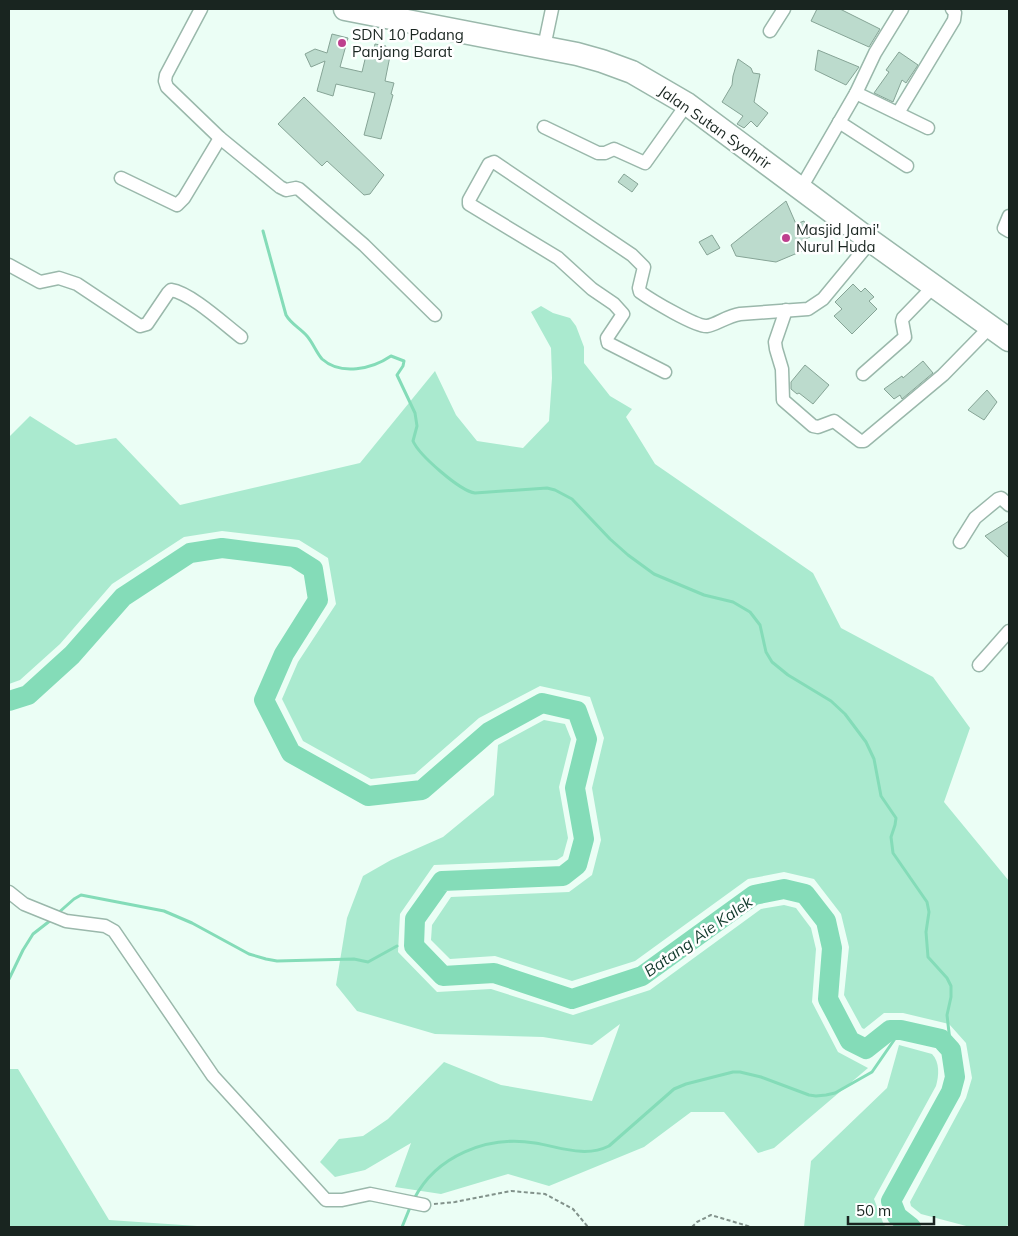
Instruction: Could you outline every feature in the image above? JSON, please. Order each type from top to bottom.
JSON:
[{"type":"highway","name":"Jalan Sutan Syahrir","points":[[345,9],[544,47],[618,66],[652,83],[687,104],[871,241],[1003,333]]},
{"type":"street","points":[[201,9],[166,75],[167,88],[220,138],[283,189],[299,189],[364,245],[435,315]]},
{"type":"street","points":[[544,47],[552,9]]},
{"type":"street","points":[[770,31],[784,9]]},
{"type":"street","points":[[801,188],[856,93],[874,53],[902,9]]},
{"type":"street","points":[[898,113],[954,20],[955,13],[952,9]]},
{"type":"street","points":[[856,93],[928,128]]},
{"type":"street","points":[[544,127],[598,153],[605,154],[614,149],[645,163],[687,104]]},
{"type":"street","points":[[839,122],[907,166]]},
{"type":"street","points":[[121,178],[177,205],[184,198],[220,138]]},
{"type":"street","points":[[665,372],[608,344],[607,338],[623,314],[614,304],[592,289],[558,258],[469,204],[469,200],[489,164],[494,162],[632,255],[644,267],[639,288],[640,292],[699,325],[711,325],[730,315],[808,309],[823,299],[871,241]]},
{"type":"street","points":[[1009,216],[1004,228],[1009,231]]},
{"type":"street","points":[[9,266],[40,282],[59,278],[77,284],[140,326],[146,324],[170,290],[174,290],[190,298],[241,337]]},
{"type":"street","points":[[863,374],[905,337],[902,324],[903,318],[934,286]]},
{"type":"street","points":[[786,310],[775,342],[782,369],[783,400],[810,425],[818,427],[834,421],[860,441],[867,440],[943,375],[1003,333]]},
{"type":"street","points":[[960,542],[972,522],[998,499],[1002,498],[1009,506]]},
{"type":"street","points":[[979,666],[1009,631]]},
{"type":"street","points":[[9,892],[19,901],[66,921],[105,926],[114,932],[213,1076],[326,1200],[342,1200],[370,1194],[424,1205]]},
{"type":"path","points":[[424,1205],[456,1202],[511,1191],[545,1194],[573,1209],[588,1227]]},
{"type":"path","points":[[692,1227],[697,1222],[711,1215],[751,1227]]},
{"type":"green space","points":[[541,306],[553,313],[570,318],[576,326],[584,347],[584,363],[610,396],[632,409],[626,417],[655,464],[813,573],[841,628],[933,677],[970,728],[944,802],[1009,881],[1009,1225],[1003,1227],[970,1227],[921,1214],[911,1206],[910,1202],[966,1098],[972,1078],[966,1043],[949,1024],[903,1013],[884,1013],[864,1029],[862,1028],[844,995],[849,947],[841,914],[814,879],[784,872],[748,879],[635,961],[572,981],[495,956],[450,959],[431,940],[432,925],[451,897],[569,892],[592,875],[601,840],[592,788],[604,738],[590,697],[540,686],[479,718],[415,774],[371,779],[303,741],[282,699],[298,662],[336,604],[328,558],[299,540],[222,531],[184,537],[112,584],[60,644],[20,680],[9,684],[9,437],[30,416],[76,445],[116,438],[180,505],[360,463],[435,371],[456,415],[477,441],[523,448],[549,421],[552,378],[551,348],[531,312]]},
{"type":"green space","points":[[544,720],[565,724],[571,739],[559,787],[568,838],[563,856],[557,860],[434,865],[400,914],[398,952],[437,992],[491,989],[573,1015],[650,990],[761,909],[784,905],[796,908],[811,928],[816,949],[812,1002],[838,1052],[868,1068],[774,1148],[758,1153],[724,1112],[691,1112],[644,1147],[549,1186],[508,1174],[441,1194],[395,1187],[411,1143],[365,1170],[335,1177],[320,1162],[339,1139],[363,1136],[388,1119],[444,1062],[501,1085],[592,1101],[620,1024],[592,1045],[543,1037],[435,1034],[357,1011],[336,985],[347,918],[363,876],[391,860],[443,837],[494,795],[498,745]]},
{"type":"green space","points":[[899,1045],[932,1054],[938,1065],[938,1074],[936,1086],[874,1199],[884,1225],[887,1227],[804,1227],[811,1161],[887,1088]]},
{"type":"green space","points":[[9,1069],[18,1069],[109,1220],[212,1227],[9,1227]]},
{"type":"building","points":[[817,9],[840,9],[880,29],[869,47],[811,21]]},
{"type":"building","points":[[332,34],[348,38],[340,67],[362,72],[367,51],[373,53],[375,44],[386,46],[384,54],[390,56],[385,81],[394,83],[391,94],[393,95],[381,139],[364,135],[375,93],[336,84],[333,96],[317,91],[325,61],[311,67],[305,54],[315,49],[327,53]]},
{"type":"building","points":[[818,50],[859,67],[846,85],[815,70]]},
{"type":"building","points":[[899,52],[918,65],[906,83],[902,80],[893,102],[874,93],[889,72],[886,70]]},
{"type":"building","points":[[738,59],[751,68],[753,73],[760,74],[754,102],[768,113],[757,127],[751,121],[744,128],[737,124],[743,116],[722,102],[732,85]]},
{"type":"building","points":[[304,97],[384,175],[370,194],[364,195],[327,161],[322,166],[278,124]]},
{"type":"building","points":[[624,174],[638,184],[632,192],[618,182]]},
{"type":"building","points":[[786,201],[796,224],[804,221],[810,237],[803,240],[807,249],[776,262],[736,256],[731,245]]},
{"type":"building","points":[[712,235],[720,248],[707,255],[699,242]]},
{"type":"building","points":[[853,284],[861,292],[865,288],[874,297],[869,301],[877,309],[852,334],[834,316],[842,309],[835,302]]},
{"type":"building","points":[[923,361],[933,373],[902,399],[900,395],[894,399],[884,389],[902,376],[903,378]]},
{"type":"building","points":[[805,365],[829,385],[813,404],[791,389],[791,382]]},
{"type":"building","points":[[987,390],[997,402],[984,420],[968,410]]},
{"type":"building","points":[[1009,521],[1009,558],[985,536]]},
{"type":"waterway","points":[[263,231],[286,315],[307,336],[322,359],[338,368],[347,369],[366,367],[391,356],[404,361],[397,375],[415,413],[417,426],[413,441],[423,455],[441,472],[468,491],[475,493],[547,488],[572,499],[610,539],[654,574],[704,595],[733,602],[750,612],[760,625],[766,652],[772,662],[788,675],[831,701],[845,714],[866,742],[874,759],[881,796],[896,818],[891,837],[893,853],[927,902],[929,912],[926,932],[928,957],[947,978],[951,986],[951,997],[947,1015],[951,1050]]},
{"type":"waterway","name":"Batang Aie Kalek","points":[[9,701],[28,695],[72,655],[123,597],[190,553],[222,548],[294,557],[313,569],[318,600],[284,654],[264,700],[291,753],[368,796],[422,790],[489,732],[542,703],[577,711],[587,739],[575,788],[584,839],[577,865],[563,876],[442,881],[415,919],[414,946],[443,976],[494,973],[572,999],[642,976],[754,895],[784,889],[805,894],[826,921],[832,948],[828,999],[850,1041],[866,1049],[890,1030],[901,1030],[941,1039],[951,1050],[955,1077],[951,1092],[891,1201],[897,1216],[911,1227]]},
{"type":"waterway","points":[[57,914],[81,895],[164,911],[192,923],[249,954],[277,961],[354,959],[368,962],[397,946]]},
{"type":"waterway","points":[[9,979],[33,934],[51,920]]},
{"type":"waterway","points":[[414,1199],[435,1171],[449,1160],[465,1152],[499,1142],[517,1141],[582,1151],[600,1149],[609,1146],[674,1089],[733,1072],[761,1077],[809,1095],[816,1096],[835,1093],[872,1072],[901,1030]]},
{"type":"waterway","points":[[402,1227],[411,1205]]},
{"type":"place","name":"SDN 10 Padang Panjang Barat","points":[[342,43]]},
{"type":"place","name":"Masjid Jami' Nurul Huda","points":[[786,238]]}]
